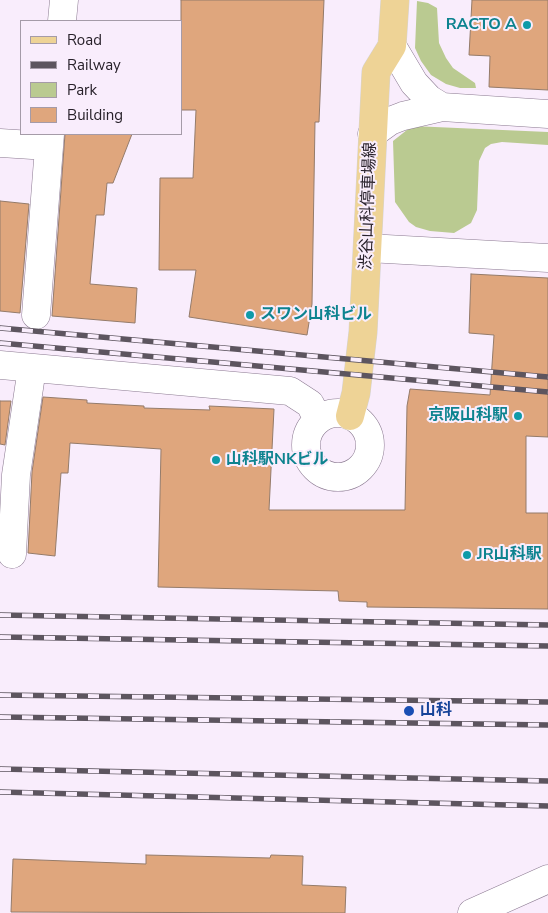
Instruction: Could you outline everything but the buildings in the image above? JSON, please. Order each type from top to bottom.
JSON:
[{"type":"main road","name":"渋谷山科停車場線","points":[[350,416],[359,376],[368,248],[376,72],[392,46],[395,0]]},
{"type":"street","points":[[62,20],[64,0]]},
{"type":"street","points":[[392,46],[414,83],[428,99],[442,107]]},
{"type":"street","points":[[372,134],[390,121],[442,107],[548,114]]},
{"type":"street","points":[[0,143],[49,140],[36,315]]},
{"type":"street","points":[[368,248],[548,258]]},
{"type":"street","points":[[0,365],[290,391],[310,404],[318,420]]},
{"type":"street","points":[[12,554],[8,474],[32,368]]},
{"type":"street","points":[[328,415],[350,416],[358,420],[365,428],[370,448],[362,467],[353,473],[343,476],[323,473],[309,458],[306,448],[307,437],[318,420],[328,415]]},
{"type":"street","points":[[473,913],[548,879]]},
{"type":"green space","points":[[417,1],[428,3],[437,8],[439,43],[446,58],[453,68],[475,83],[476,88],[460,88],[446,84],[431,75],[421,61],[415,48]]},
{"type":"green space","points":[[412,126],[548,132],[548,145],[502,142],[491,144],[485,148],[479,161],[477,210],[471,223],[454,233],[430,231],[416,227],[409,222],[395,202],[393,141]]},
{"type":"railway","points":[[0,328],[548,377]]},
{"type":"railway","points":[[0,343],[548,392]]},
{"type":"railway","points":[[0,615],[548,625]]},
{"type":"railway","points":[[0,637],[548,646]]},
{"type":"railway","points":[[0,695],[548,702]]},
{"type":"railway","points":[[0,717],[548,725]]},
{"type":"railway","points":[[0,769],[548,781]]},
{"type":"railway","points":[[0,792],[548,806]]},
{"type":"place","name":"RACTO A","points":[[527,25]]},
{"type":"place","name":"スワン山科ビル","points":[[250,315]]},
{"type":"place","name":"京阪山科駅","points":[[518,416]]},
{"type":"place","name":"山科駅NKビル","points":[[216,460]]},
{"type":"place","name":"JR山科駅","points":[[467,555]]},
{"type":"place","name":"山科","points":[[409,711]]}]
